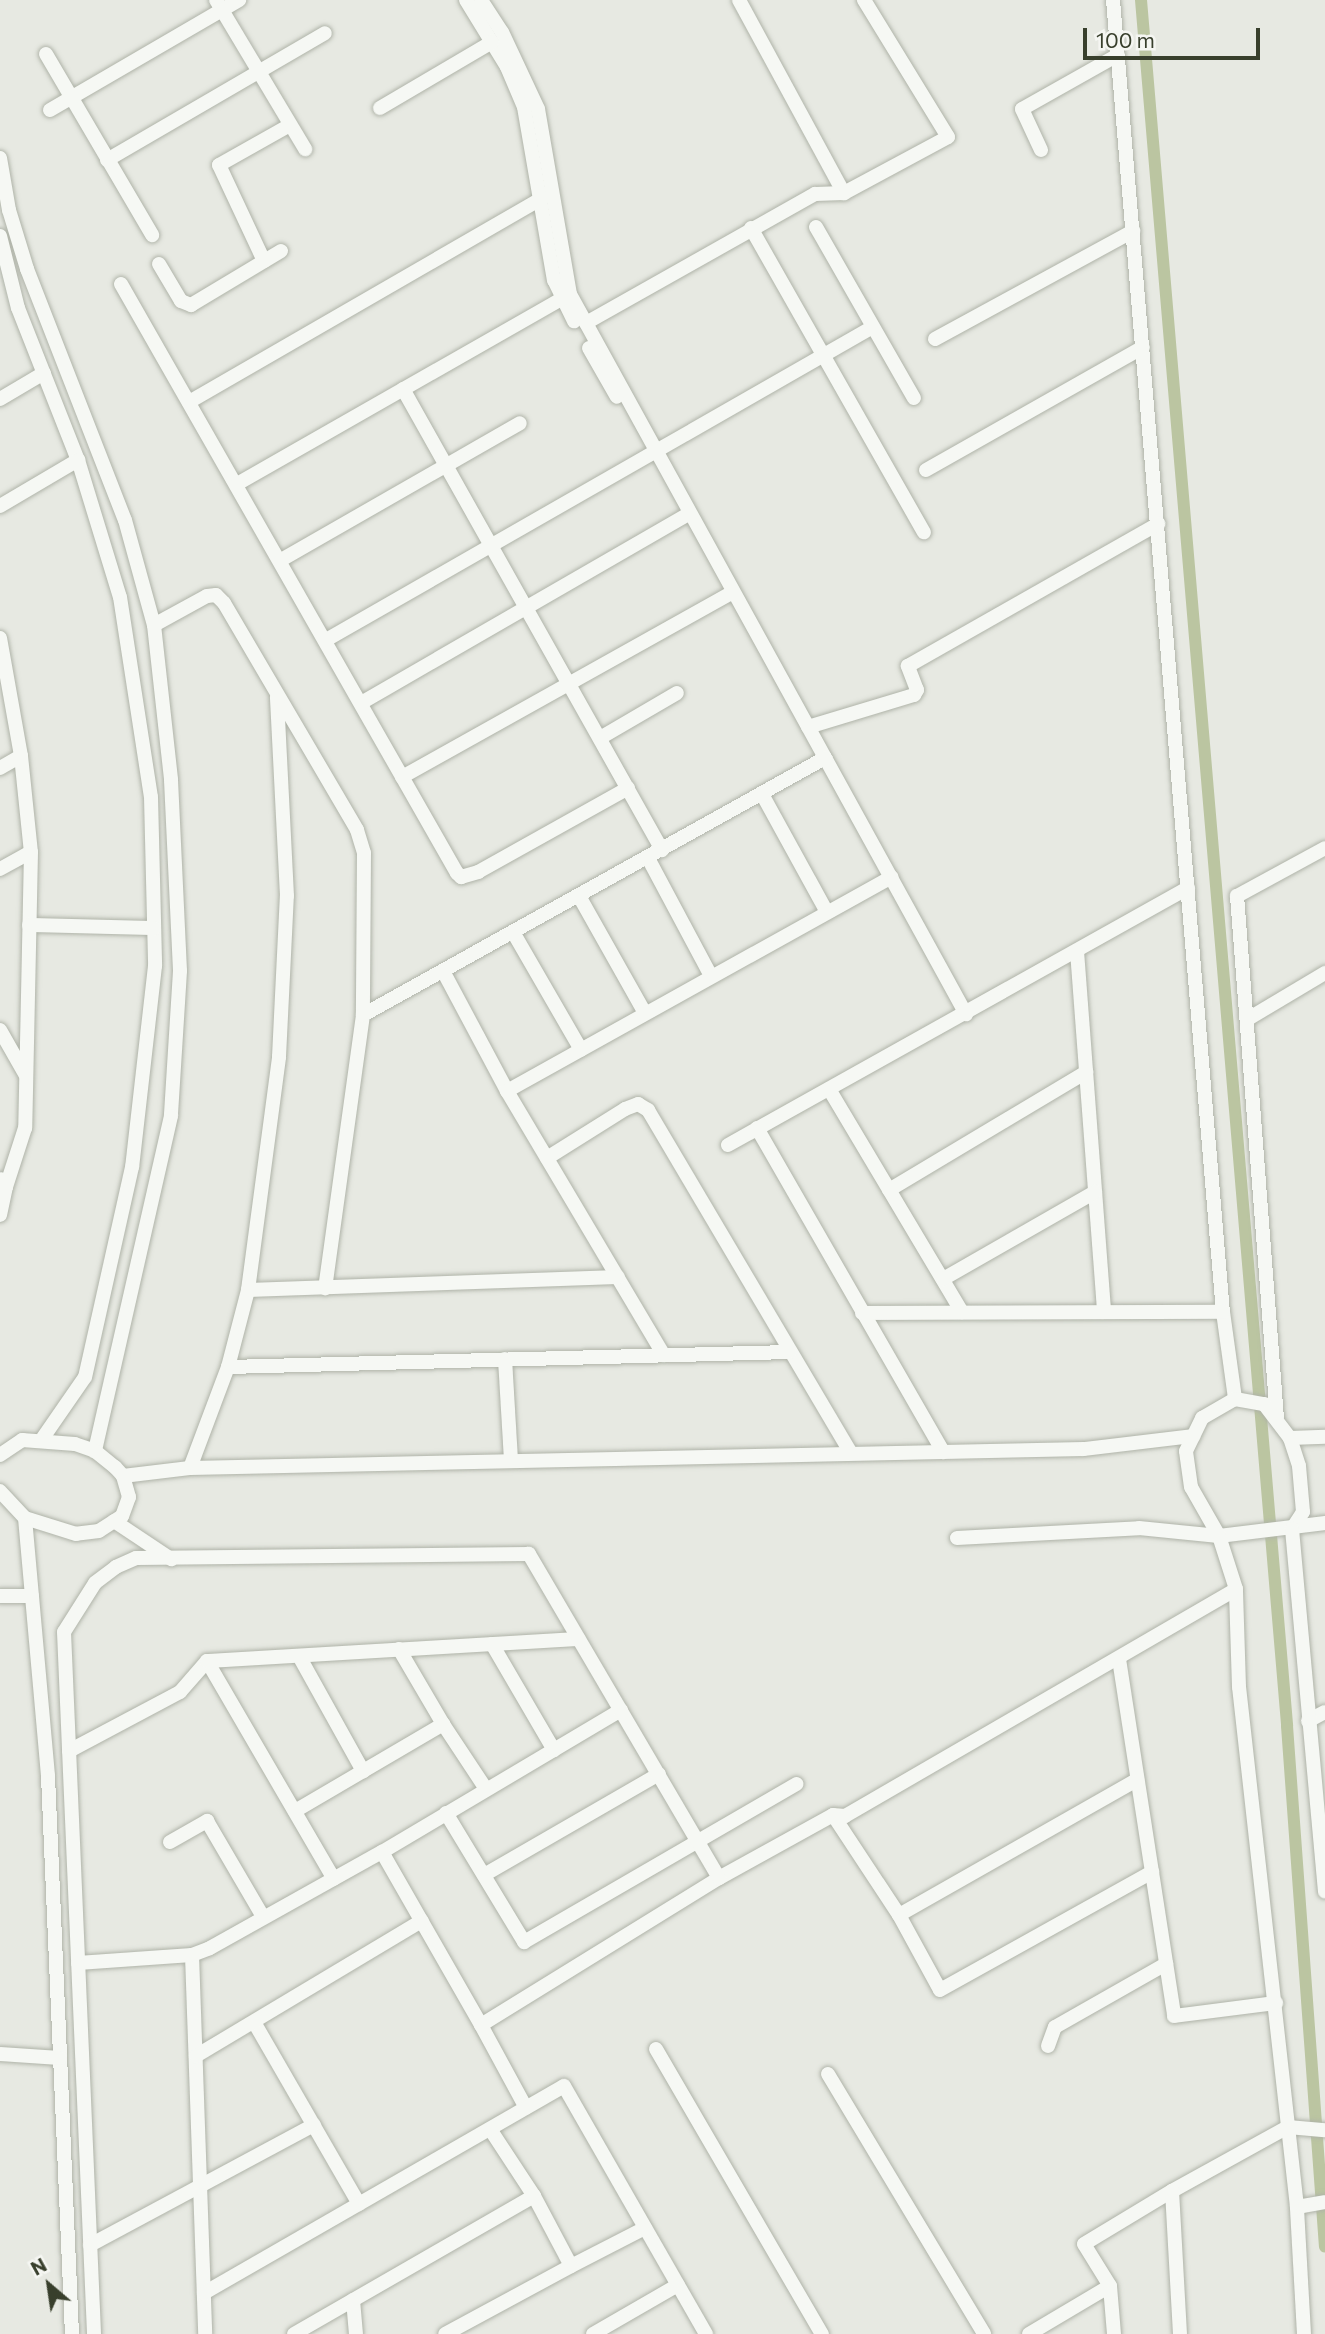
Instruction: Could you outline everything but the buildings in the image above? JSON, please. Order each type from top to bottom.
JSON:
[{"type":"street","points":[[50,110],[219,5],[239,0]]},
{"type":"street","points":[[466,0],[492,42],[524,107],[542,198],[552,270],[643,440],[653,449]]},
{"type":"street","points":[[481,0],[502,32],[538,109],[566,296],[586,323],[650,435],[653,449],[966,1014]]},
{"type":"street","points":[[739,0],[844,193]]},
{"type":"street","points":[[586,323],[726,248],[751,228],[815,194],[844,193],[948,137],[864,0]]},
{"type":"street","points":[[1113,0],[1223,1312],[1235,1399]]},
{"type":"street","points":[[219,5],[305,149]]},
{"type":"street","points":[[107,160],[325,33]]},
{"type":"street","points":[[380,108],[492,42]]},
{"type":"street","points":[[46,54],[152,235]]},
{"type":"street","points":[[1041,150],[1022,109],[1118,55]]},
{"type":"street","points":[[264,261],[219,165],[290,125]]},
{"type":"street","points":[[0,158],[9,210],[27,269],[125,520],[154,625],[172,780],[180,971],[171,1116],[96,1451]]},
{"type":"street","points":[[189,402],[542,198]]},
{"type":"street","points":[[816,227],[871,328],[914,398]]},
{"type":"street","points":[[751,228],[924,532]]},
{"type":"street","points":[[935,339],[1133,231]]},
{"type":"street","points":[[0,236],[18,308],[78,460],[120,597],[150,797],[155,966],[132,1167],[86,1377],[42,1439]]},
{"type":"street","points":[[159,264],[186,306],[281,251]]},
{"type":"street","points":[[121,284],[282,560],[401,777],[461,877],[628,788]]},
{"type":"street","points":[[237,484],[566,296]]},
{"type":"street","points":[[326,640],[653,449],[871,328]]},
{"type":"street","points":[[926,470],[1143,347]]},
{"type":"street","points":[[0,399],[44,373]]},
{"type":"street","points":[[403,389],[662,850]]},
{"type":"street","points":[[282,560],[520,423]]},
{"type":"street","points":[[0,506],[78,460]]},
{"type":"street","points":[[361,704],[529,610],[689,514]]},
{"type":"street","points":[[808,727],[914,695],[917,690],[908,666],[1158,524]]},
{"type":"street","points":[[401,777],[733,592]]},
{"type":"street","points":[[154,625],[207,596],[216,595],[357,830],[364,853],[363,1015],[325,1287]]},
{"type":"street","points":[[0,638],[5,679],[21,756],[31,852],[25,1128],[3,1182],[0,1215]]},
{"type":"street","points":[[190,1468],[228,1367],[248,1290],[279,1057],[286,909],[277,693]]},
{"type":"street","points":[[600,738],[677,694]]},
{"type":"street","points":[[0,768],[21,756]]},
{"type":"street","points":[[363,1015],[825,758]]},
{"type":"street","points":[[762,794],[827,912]]},
{"type":"street","points":[[1277,1418],[1237,896],[1325,848]]},
{"type":"street","points":[[0,869],[31,852]]},
{"type":"street","points":[[648,858],[711,976]]},
{"type":"street","points":[[507,1091],[891,877]]},
{"type":"street","points":[[728,1145],[1188,888]]},
{"type":"street","points":[[579,896],[645,1013]]},
{"type":"street","points":[[29,925],[154,928]]},
{"type":"street","points":[[513,932],[581,1050]]},
{"type":"street","points":[[1077,951],[1104,1312]]},
{"type":"street","points":[[443,971],[507,1091],[664,1355]]},
{"type":"street","points":[[1248,1019],[1325,973]]},
{"type":"street","points":[[0,1030],[26,1076]]},
{"type":"street","points":[[889,1190],[1086,1072]]},
{"type":"street","points":[[829,1089],[962,1312]]},
{"type":"street","points":[[547,1158],[625,1109],[638,1104],[649,1110],[850,1451]]},
{"type":"street","points":[[757,1128],[943,1452]]},
{"type":"street","points":[[943,1279],[1095,1192]]},
{"type":"street","points":[[248,1290],[618,1277]]},
{"type":"street","points":[[862,1313],[1223,1312]]},
{"type":"street","points":[[228,1367],[790,1352]]},
{"type":"street","points":[[505,1359],[511,1461]]},
{"type":"street","points":[[1304,2334],[1297,2207],[1239,1687],[1236,1589],[1219,1536],[1191,1487],[1186,1451],[1202,1418],[1235,1399],[1264,1404],[1290,1438],[1299,1466],[1303,1512],[1292,1528],[1325,1891]]},
{"type":"street","points":[[123,1476],[190,1468],[850,1451],[1084,1449],[1194,1436]]},
{"type":"street","points":[[1290,1438],[1325,1437]]},
{"type":"street","points":[[0,1491],[25,1518],[76,1534],[99,1531],[122,1516],[129,1497],[123,1476],[96,1451],[42,1439],[23,1440],[1,1451]]},
{"type":"street","points":[[25,1518],[48,1776],[72,2334]]},
{"type":"street","points":[[114,1521],[172,1559]]},
{"type":"street","points":[[957,1538],[1139,1528],[1219,1536],[1325,1523]]},
{"type":"street","points":[[94,2334],[64,1632],[95,1583],[116,1567],[136,1558],[529,1554],[700,1840],[719,1878]]},
{"type":"street","points":[[481,2025],[719,1878],[833,1815],[845,1816],[1236,1589]]},
{"type":"street","points":[[0,1596],[32,1596]]},
{"type":"street","points":[[69,1751],[180,1692],[207,1661],[578,1639]]},
{"type":"street","points":[[492,1644],[554,1751]]},
{"type":"street","points":[[399,1650],[486,1789]]},
{"type":"street","points":[[299,1656],[363,1771]]},
{"type":"street","points":[[1119,1659],[1174,2015],[1276,2003]]},
{"type":"street","points":[[207,1661],[334,1878]]},
{"type":"street","points":[[78,1963],[192,1955],[382,1852],[621,1710]]},
{"type":"street","points":[[1308,1721],[1325,1712]]},
{"type":"street","points":[[295,1811],[443,1724]]},
{"type":"street","points":[[484,1875],[659,1774]]},
{"type":"street","points":[[899,1915],[1137,1780]]},
{"type":"street","points":[[446,1813],[524,1942],[797,1784]]},
{"type":"street","points":[[833,1815],[899,1915],[940,1990],[1152,1872]]},
{"type":"street","points":[[170,1842],[207,1821],[263,1917]]},
{"type":"street","points":[[382,1852],[526,2108]]},
{"type":"street","points":[[196,2056],[422,1921]]},
{"type":"street","points":[[192,1955],[205,2334]]},
{"type":"street","points":[[1048,2046],[1055,2027],[1166,1964]]},
{"type":"street","points":[[254,2022],[359,2204]]},
{"type":"street","points":[[656,2049],[822,2334]]},
{"type":"street","points":[[0,2054],[60,2058]]},
{"type":"street","points":[[828,2074],[984,2334]]},
{"type":"street","points":[[204,2293],[564,2086],[706,2334]]},
{"type":"street","points":[[90,2245],[314,2125]]},
{"type":"street","points":[[1114,2334],[1110,2286],[1084,2244],[1171,2191],[1288,2127],[1325,2130]]},
{"type":"street","points":[[489,2129],[534,2196],[571,2266]]},
{"type":"street","points":[[1171,2191],[1180,2334]]},
{"type":"street","points":[[294,2334],[534,2196]]},
{"type":"street","points":[[1297,2207],[1325,2202]]},
{"type":"street","points":[[445,2334],[645,2228]]},
{"type":"street","points":[[593,2334],[611,2329],[678,2285]]},
{"type":"street","points":[[1029,2334],[1110,2286]]},
{"type":"street","points":[[353,2300],[356,2334]]},
{"type":"waterway","points":[[1141,0],[1287,1726],[1325,2247]]}]
